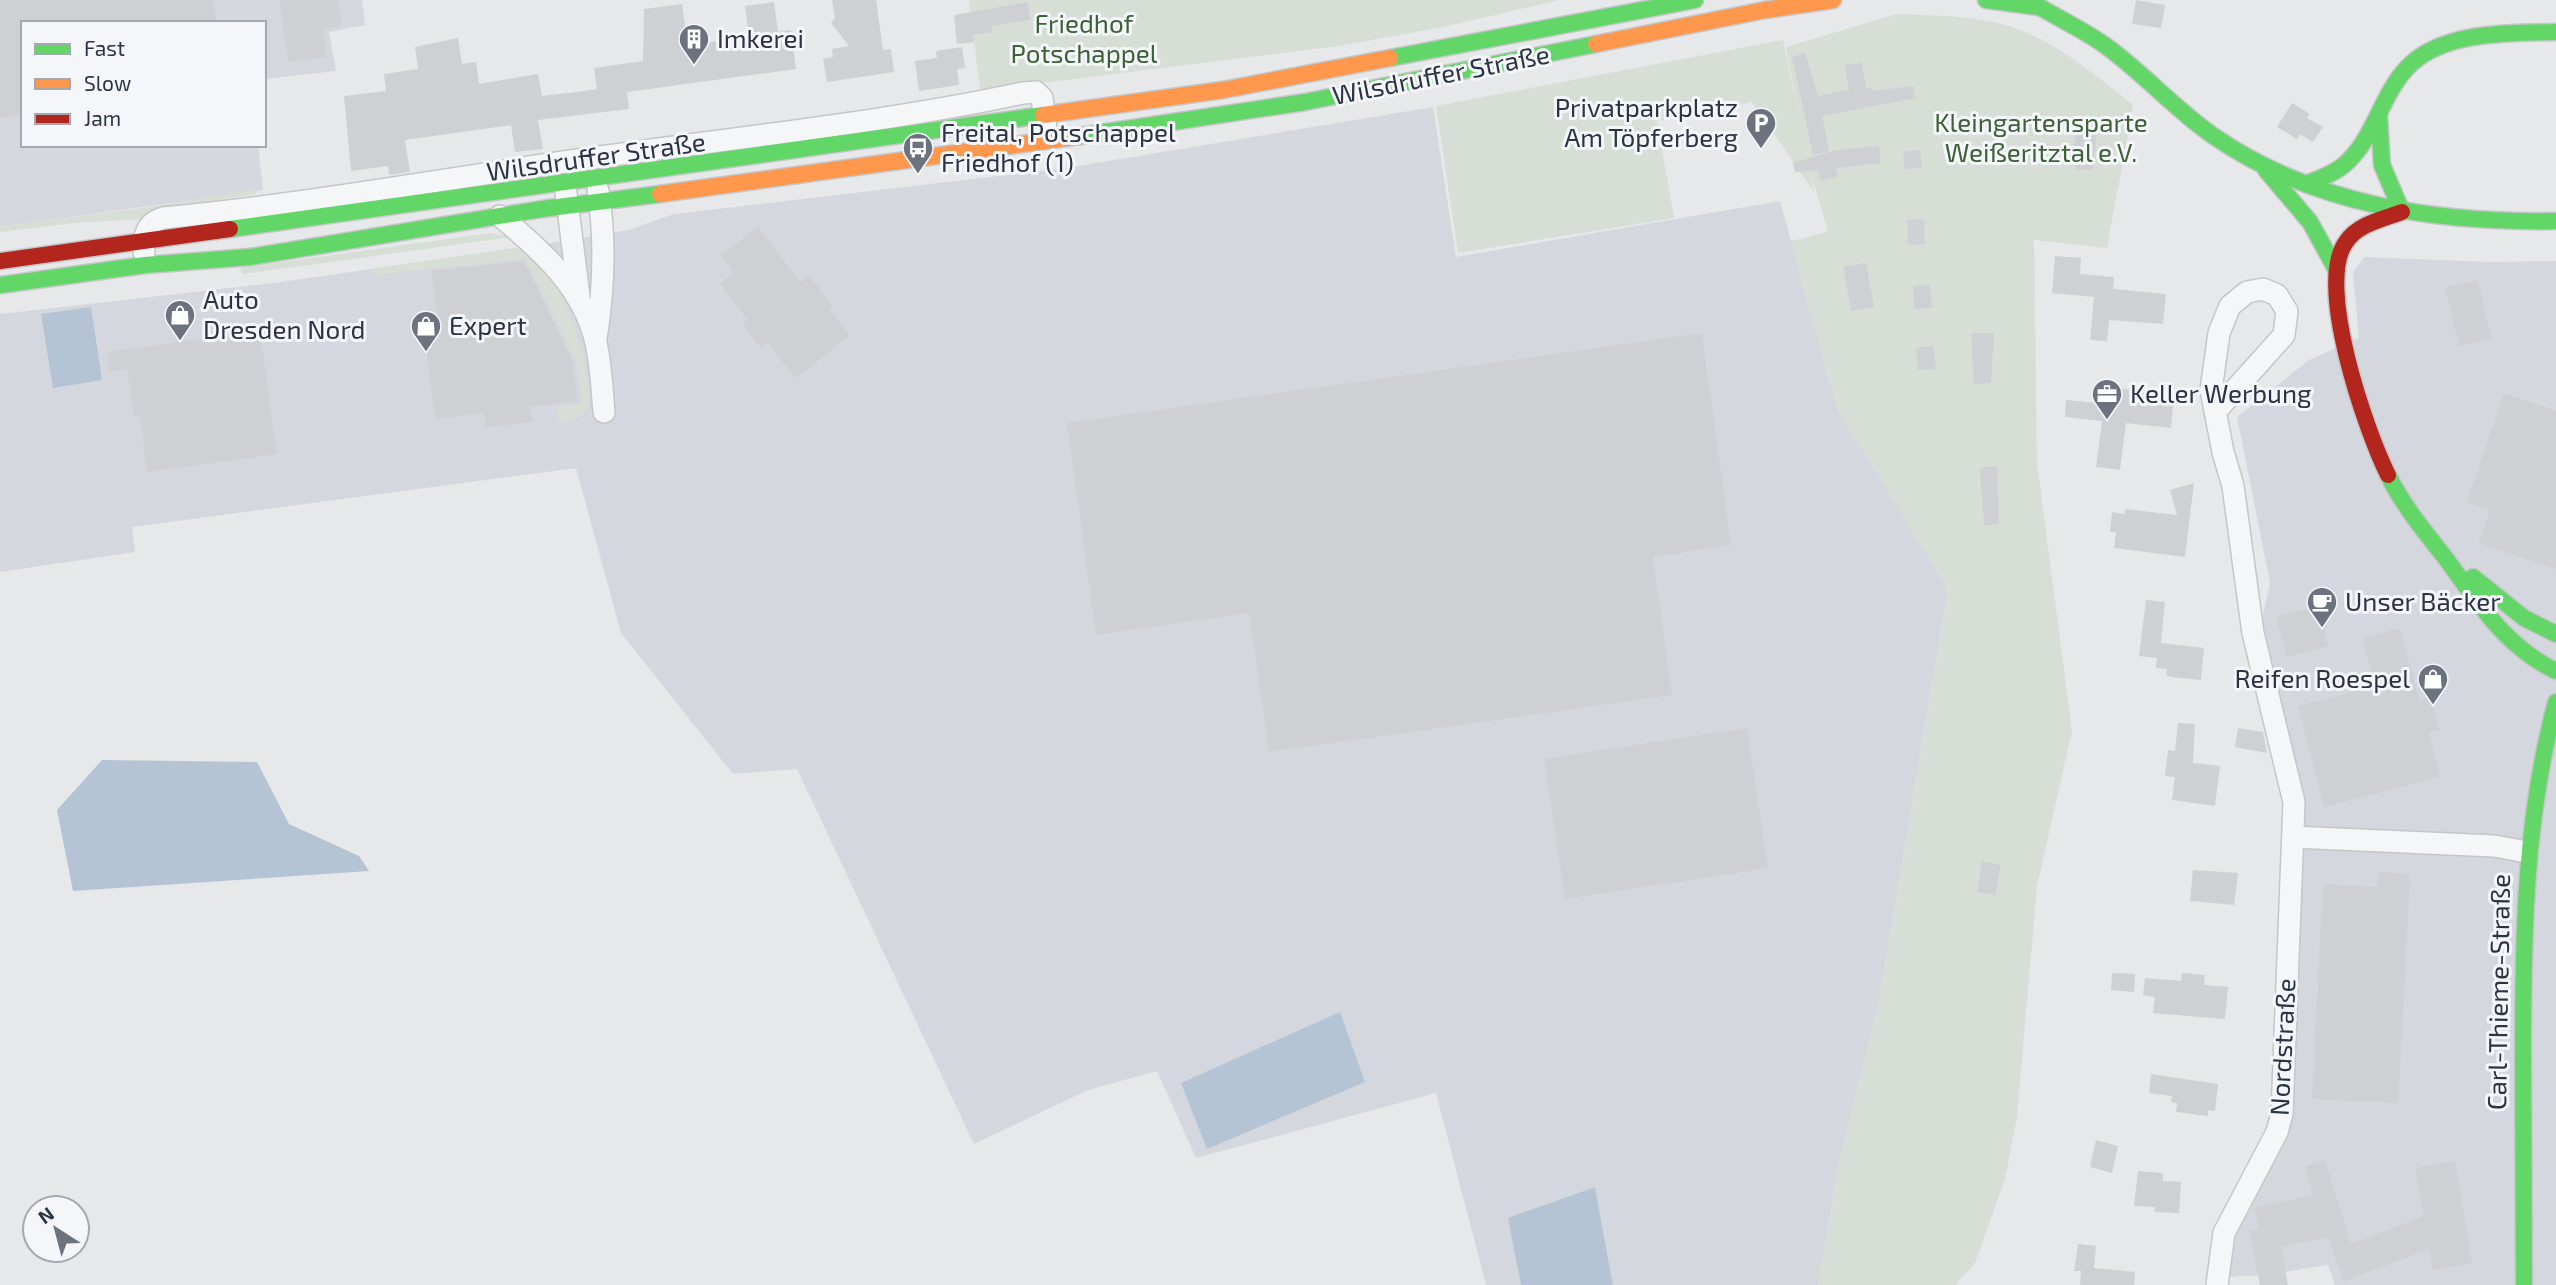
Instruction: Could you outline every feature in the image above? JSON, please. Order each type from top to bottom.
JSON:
[{"type":"main road","name":"Wilsdruffer Straße","points":[[0,261],[596,180],[1304,76],[1695,0]]},
{"type":"main road","name":"Wilsdruffer Straße","points":[[0,285],[145,265],[250,257],[568,205],[915,160],[1305,102],[1765,10],[1833,0]]},
{"type":"main road","points":[[1986,0],[2034,4],[2071,23],[2108,47],[2212,135],[2261,164],[2305,184],[2366,205],[2402,212],[2501,222],[2556,220]]},
{"type":"main road","points":[[2513,33],[2556,14]]},
{"type":"main road","points":[[2305,184],[2343,166],[2355,154],[2380,108],[2412,62],[2438,48],[2513,33],[2556,32]]},
{"type":"main road","points":[[2380,108],[2378,156],[2383,175],[2402,212]]},
{"type":"main road","points":[[2261,164],[2310,222],[2337,271]]},
{"type":"main road","points":[[2402,212],[2351,235],[2340,254],[2337,271],[2341,323],[2360,406],[2391,481],[2474,599],[2514,646],[2534,662],[2556,671]]},
{"type":"main road","points":[[2439,550],[2524,618],[2556,634]]},
{"type":"main road","name":"Carl-Thieme-Straße","points":[[2524,1285],[2522,923],[2527,852],[2538,768],[2556,702]]},
{"type":"street","name":"Wilsdruffer Straße","points":[[144,242],[149,226],[163,218],[323,199],[469,174],[915,113],[1023,93],[1036,92],[1042,98],[1046,115]]},
{"type":"street","points":[[1046,115],[1046,139]]},
{"type":"street","points":[[596,180],[605,241],[603,297],[596,341]]},
{"type":"street","points":[[565,184],[580,300],[596,341],[604,412]]},
{"type":"street","points":[[500,216],[556,267],[580,300]]},
{"type":"street","points":[[144,242],[145,265]]},
{"type":"street","name":"Nordstraße","points":[[2216,412],[2284,335],[2287,311],[2277,295],[2263,289],[2247,292],[2230,306],[2217,344],[2211,390],[2216,412],[2233,486],[2253,633],[2292,785],[2293,837],[2282,1114],[2277,1132],[2224,1233],[2217,1285]]},
{"type":"street","points":[[2293,837],[2494,846],[2527,852]]},
{"type":"shaded area","points":[[0,0],[362,0],[365,25],[329,32],[336,71],[266,79],[266,21],[21,21],[21,147],[258,147],[263,190],[0,227]]},
{"type":"shaded area","points":[[1433,107],[1456,257],[1780,201],[1837,408],[1948,589],[1878,1006],[1841,1153],[1818,1285],[1613,1285],[1595,1187],[1509,1218],[1521,1285],[1486,1285],[1436,1093],[1196,1158],[1157,1071],[1088,1090],[974,1144],[797,769],[733,774],[621,633],[576,468],[132,527],[135,552],[0,572],[0,314],[274,283],[546,244],[629,230],[674,214],[1066,168]]},
{"type":"shaded area","points":[[2364,257],[2489,262],[2556,261],[2556,1285],[2335,1285],[2328,1265],[2266,1275],[2225,1277],[2231,1236],[2287,1129],[2300,796],[2262,618],[2270,583],[2237,417],[2309,360],[2359,338],[2353,273]]},
{"type":"green space","name":"Friedhof Potschappel","points":[[969,0],[1560,0],[1443,27],[1339,46],[1026,83],[981,96]]},
{"type":"green space","name":"Kleingartensparte Weißeritztal e.V.","points":[[1897,14],[1978,19],[2010,26],[2068,55],[2133,105],[2107,248],[2034,240],[2037,463],[2072,731],[2037,886],[2017,1117],[2005,1179],[1975,1263],[1955,1285],[1818,1285],[1841,1153],[1878,1006],[1948,589],[1837,408],[1791,241],[1827,232],[1827,228],[1811,174],[1814,192],[1752,102],[1657,121],[1674,218],[1458,253],[1436,106],[1783,40],[1800,123],[1786,47]]},
{"type":"green space","points":[[256,189],[256,194],[163,209],[142,219],[75,223],[0,232],[0,226],[136,209]]},
{"type":"green space","points":[[490,233],[512,237],[243,274],[240,268]]},
{"type":"green space","points":[[529,246],[547,269],[564,299],[585,360],[589,397],[586,409],[578,418],[567,422],[559,423],[556,408],[583,403],[575,360],[525,259],[373,275],[372,269]]},
{"type":"water","points":[[91,307],[102,380],[53,388],[41,314]]},
{"type":"water","points":[[102,760],[257,762],[289,824],[359,856],[369,871],[73,891],[57,810]]},
{"type":"water","points":[[1340,1012],[1365,1082],[1207,1149],[1181,1083]]},
{"type":"water","points":[[1595,1187],[1613,1285],[1521,1285],[1508,1218]]},
{"type":"building","points":[[0,0],[213,0],[216,21],[21,21],[21,114],[0,118]]},
{"type":"building","points":[[280,0],[338,0],[341,26],[323,29],[327,57],[288,62]]},
{"type":"building","points":[[832,0],[876,0],[883,50],[891,49],[894,72],[827,82],[823,59],[833,57],[832,49],[849,46],[831,23],[835,18]]},
{"type":"building","points":[[2136,0],[2165,5],[2161,28],[2132,24]]},
{"type":"building","points":[[774,2],[778,32],[791,30],[796,69],[627,92],[629,109],[538,120],[543,149],[515,152],[511,125],[405,140],[410,172],[389,175],[388,166],[351,171],[344,96],[386,91],[384,74],[418,69],[415,47],[458,38],[462,64],[476,62],[479,84],[538,74],[542,96],[577,92],[597,89],[594,68],[643,61],[644,9],[682,4],[688,46],[749,36],[745,6]]},
{"type":"building","points":[[1028,2],[1030,20],[991,26],[992,32],[973,35],[974,42],[957,44],[954,15]]},
{"type":"building","points":[[962,47],[965,68],[957,69],[959,85],[919,91],[915,61],[937,58],[936,51]]},
{"type":"building","points":[[1805,53],[1818,96],[1849,90],[1845,65],[1862,63],[1866,88],[1871,88],[1872,91],[1913,86],[1915,98],[1822,116],[1829,151],[1813,155],[1792,57]]},
{"type":"building","points":[[2292,103],[2310,114],[2307,118],[2323,127],[2313,142],[2300,134],[2297,139],[2277,127]]},
{"type":"building","points":[[2077,119],[2098,121],[2093,170],[2076,169],[2074,153]]},
{"type":"building","points":[[1879,146],[1881,163],[1836,168],[1838,176],[1821,181],[1818,170],[1795,172],[1793,163],[1836,150]]},
{"type":"building","points":[[1920,150],[1922,167],[1905,169],[1903,152]]},
{"type":"building","points":[[1924,219],[1925,244],[1908,245],[1907,220]]},
{"type":"building","points":[[758,227],[800,282],[809,275],[833,306],[829,309],[850,336],[795,378],[767,342],[761,347],[752,337],[743,324],[748,320],[720,284],[734,272],[721,255]]},
{"type":"building","points":[[2055,256],[2081,258],[2080,274],[2114,277],[2113,289],[2166,294],[2163,324],[2109,320],[2107,341],[2090,340],[2094,297],[2052,293]]},
{"type":"building","points":[[524,261],[573,362],[578,401],[530,407],[533,422],[486,427],[484,413],[435,419],[425,341],[441,339],[431,271]]},
{"type":"building","points":[[1866,263],[1874,307],[1851,311],[1843,267]]},
{"type":"building","points":[[2478,280],[2491,339],[2459,346],[2445,287]]},
{"type":"building","points":[[1930,285],[1932,308],[1914,309],[1913,286]]},
{"type":"building","points":[[260,331],[277,454],[147,472],[140,415],[134,416],[127,369],[109,372],[107,352]]},
{"type":"building","points":[[1702,333],[1731,545],[1653,557],[1672,695],[1269,752],[1249,613],[1096,635],[1067,423]]},
{"type":"building","points":[[1971,333],[1994,333],[1991,383],[1974,384]]},
{"type":"building","points":[[1933,346],[1936,369],[1918,370],[1916,348]]},
{"type":"building","points":[[2097,388],[2150,390],[2150,394],[2174,396],[2171,428],[2126,423],[2120,470],[2096,467],[2102,421],[2065,417],[2066,400],[2096,403]]},
{"type":"building","points":[[2504,393],[2556,411],[2556,569],[2479,543],[2490,510],[2467,502]]},
{"type":"building","points":[[1997,466],[1999,524],[1984,525],[1980,468]]},
{"type":"building","points":[[2194,483],[2185,557],[2114,548],[2116,532],[2110,532],[2112,512],[2125,514],[2125,509],[2177,515],[2170,490]]},
{"type":"building","points":[[2146,600],[2165,602],[2161,643],[2204,648],[2201,680],[2171,677],[2166,675],[2167,669],[2156,668],[2157,658],[2139,656]]},
{"type":"building","points":[[2318,606],[2328,646],[2287,657],[2276,616]]},
{"type":"building","points":[[2400,628],[2419,700],[2431,697],[2440,730],[2429,732],[2440,777],[2324,807],[2298,706],[2375,686],[2363,638]]},
{"type":"building","points":[[2178,723],[2195,724],[2193,763],[2220,766],[2215,806],[2172,800],[2175,777],[2165,776],[2168,750],[2175,751]]},
{"type":"building","points":[[1747,728],[1768,868],[1565,899],[1544,759]]},
{"type":"building","points":[[2238,728],[2263,732],[2267,753],[2235,747]]},
{"type":"building","points":[[1982,861],[2001,865],[1995,895],[1977,892]]},
{"type":"building","points":[[2193,870],[2238,873],[2234,905],[2190,901]]},
{"type":"building","points":[[2378,872],[2410,874],[2398,1103],[2312,1099],[2323,884],[2377,887]]},
{"type":"building","points":[[2112,973],[2135,974],[2134,992],[2111,990]]},
{"type":"building","points":[[2182,973],[2205,975],[2204,985],[2228,987],[2225,1019],[2153,1013],[2155,997],[2143,995],[2145,978],[2181,981]]},
{"type":"building","points":[[2151,1074],[2218,1084],[2215,1111],[2208,1110],[2208,1116],[2176,1112],[2177,1103],[2171,1102],[2172,1096],[2149,1093]]},
{"type":"building","points":[[2096,1140],[2118,1146],[2112,1173],[2090,1167]]},
{"type":"building","points":[[2325,1160],[2351,1244],[2424,1216],[2415,1168],[2455,1161],[2472,1263],[2433,1270],[2429,1249],[2344,1281],[2328,1237],[2281,1247],[2288,1285],[2260,1285],[2249,1231],[2259,1229],[2254,1208],[2313,1195],[2305,1167]]},
{"type":"building","points":[[2138,1171],[2163,1173],[2163,1181],[2181,1182],[2179,1213],[2154,1212],[2155,1207],[2134,1206]]},
{"type":"building","points":[[2078,1244],[2096,1246],[2094,1268],[2135,1272],[2134,1285],[2080,1285],[2081,1271],[2074,1271]]},
{"type":"traffic: fast","points":[[1390,58],[1695,0]]},
{"type":"traffic: fast","points":[[1986,0],[2039,7]]},
{"type":"traffic: fast","points":[[2028,0],[2106,46],[2212,135],[2251,159],[2291,178],[2333,194],[2421,213],[2511,221],[2556,221]]},
{"type":"traffic: fast","points":[[2306,184],[2335,171],[2355,154],[2401,74],[2427,53],[2462,39],[2556,32]]},
{"type":"traffic: fast","points":[[1080,136],[1305,102],[1596,44]]},
{"type":"traffic: fast","points":[[230,229],[1043,115]]},
{"type":"traffic: fast","points":[[2379,115],[2382,165],[2402,212]]},
{"type":"traffic: fast","points":[[2266,170],[2310,222],[2337,271]]},
{"type":"traffic: fast","points":[[0,285],[145,265],[250,257],[542,209],[660,194]]},
{"type":"traffic: fast","points":[[2388,475],[2415,519],[2482,608],[2522,650],[2556,671]]},
{"type":"traffic: fast","points":[[2473,577],[2524,618],[2556,634]]},
{"type":"traffic: fast","points":[[2524,1285],[2525,919],[2538,788],[2556,702]]},
{"type":"traffic: slow","points":[[1596,44],[1765,10],[1833,0]]},
{"type":"traffic: slow","points":[[1043,115],[1223,90],[1390,58]]},
{"type":"traffic: slow","points":[[660,194],[1080,136]]},
{"type":"traffic: jam","points":[[2388,475],[2368,426],[2347,358],[2336,290],[2338,262],[2351,236],[2371,223],[2402,212]]},
{"type":"traffic: jam","points":[[0,261],[230,229]]},
{"type":"place","name":"Imkerei","points":[[694,66]]},
{"type":"place","name":"Privatparkplatz Am Töpferberg","points":[[1761,150]]},
{"type":"place","name":"Freital, Potschappel Friedhof (1)","points":[[918,175]]},
{"type":"place","name":"Auto Dresden Nord","points":[[180,342]]},
{"type":"place","name":"Expert","points":[[426,353]]},
{"type":"place","name":"Keller Werbung","points":[[2107,421]]},
{"type":"place","name":"Unser Bäcker","points":[[2322,629]]},
{"type":"place","name":"Reifen Roespel","points":[[2433,706]]}]
